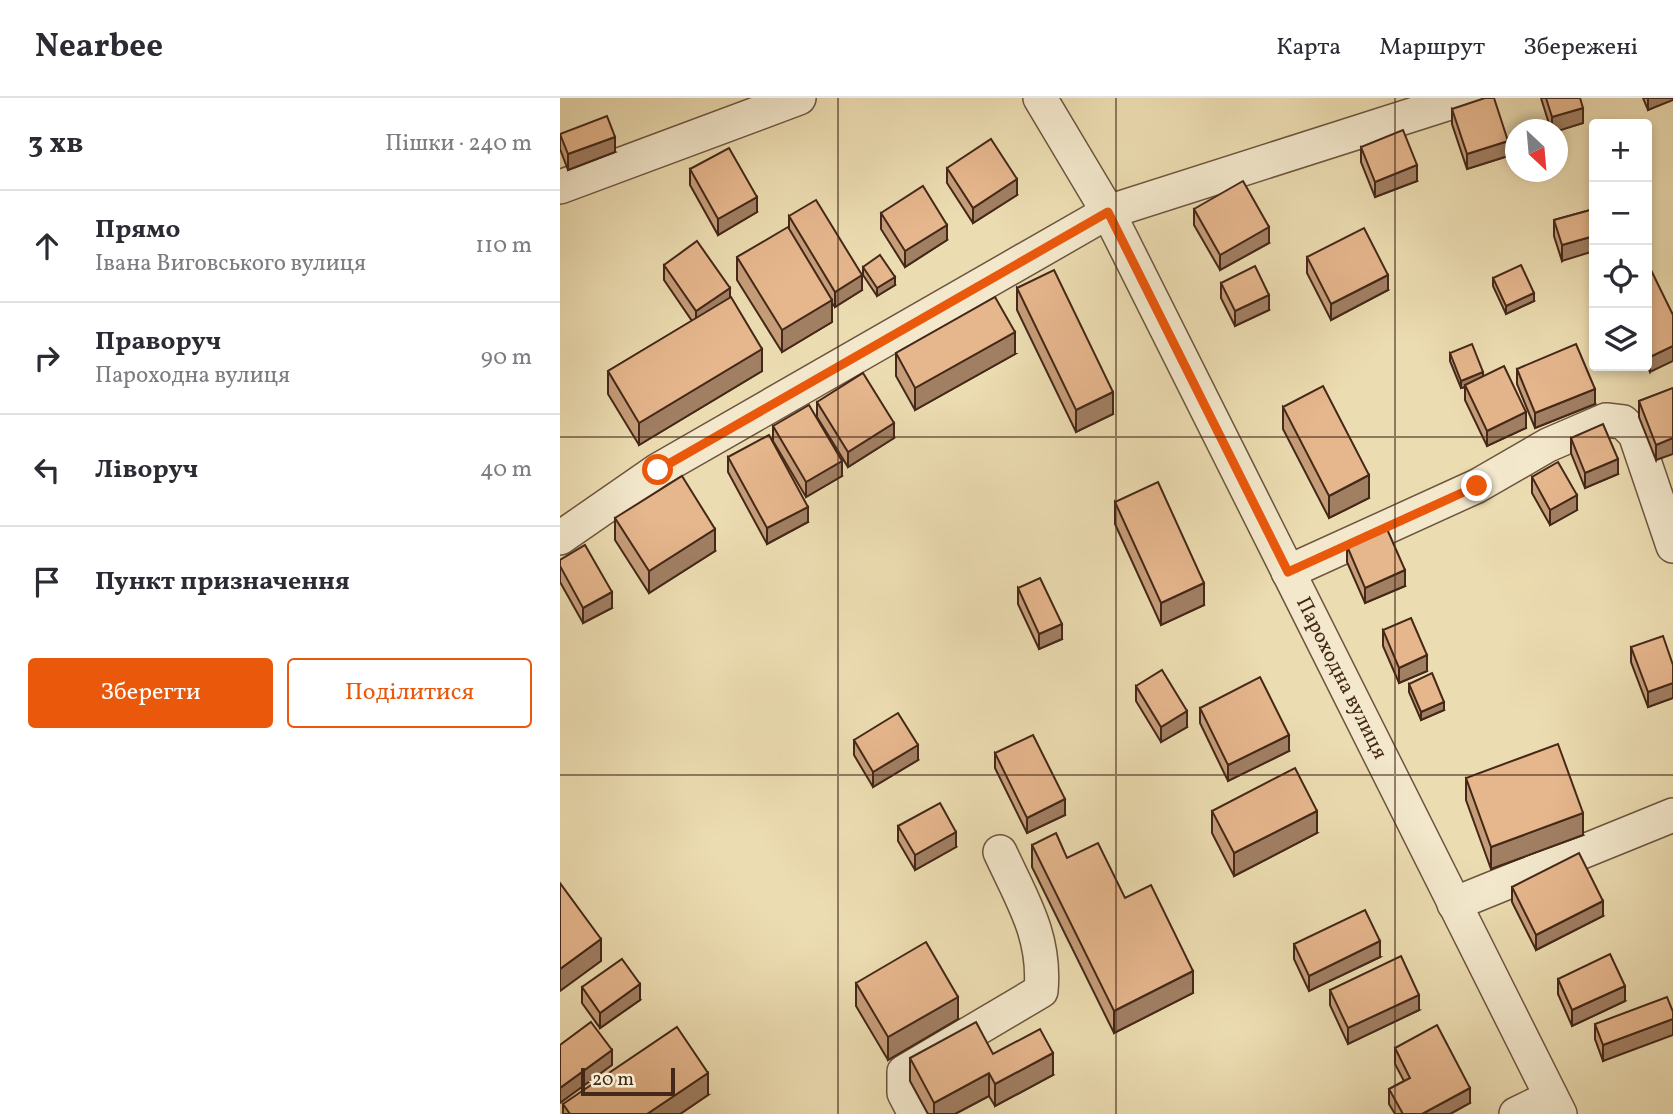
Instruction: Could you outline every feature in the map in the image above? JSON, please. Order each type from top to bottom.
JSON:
[{"type":"street","points":[[560,187],[799,98]]},
{"type":"street","name":"Пароходна вулиця","points":[[1040,98],[1108,212],[1556,1106]]},
{"type":"street","points":[[560,538],[658,470],[1108,212],[1465,98]]},
{"type":"street","points":[[1288,572],[1477,486],[1548,445],[1606,420],[1623,422],[1634,434],[1673,546]]},
{"type":"street","points":[[1454,904],[1673,816]]},
{"type":"street","points":[[915,1114],[904,1093],[904,1072],[1041,991],[1044,963],[1036,927],[1000,852]]},
{"type":"street","points":[[1516,1114],[1556,1106]]},
{"type":"building","points":[[1485,98],[1494,98],[1505,132],[1505,142],[1467,154],[1452,109]]},
{"type":"building","points":[[1546,98],[1580,98],[1583,108],[1552,117]]},
{"type":"building","points":[[607,116],[615,137],[568,154],[560,134]]},
{"type":"building","points":[[1403,130],[1417,165],[1375,182],[1361,147]]},
{"type":"building","points":[[991,139],[1017,179],[973,208],[947,168]]},
{"type":"building","points":[[729,148],[757,197],[718,219],[690,169]]},
{"type":"building","points":[[1243,181],[1269,227],[1220,255],[1194,209]]},
{"type":"building","points":[[923,186],[947,225],[905,251],[881,213]]},
{"type":"building","points":[[816,200],[862,275],[835,292],[789,216]]},
{"type":"building","points":[[1589,210],[1589,237],[1562,245],[1554,220]]},
{"type":"building","points":[[788,227],[832,300],[782,330],[737,257]]},
{"type":"building","points":[[1364,228],[1388,275],[1331,304],[1307,257]]},
{"type":"building","points":[[697,241],[730,288],[696,311],[664,265]]},
{"type":"building","points":[[880,255],[895,277],[877,288],[863,267]]},
{"type":"building","points":[[1521,265],[1534,293],[1506,306],[1493,278]]},
{"type":"building","points":[[1255,266],[1269,295],[1235,311],[1221,283]]},
{"type":"building","points":[[1054,270],[1113,392],[1076,410],[1017,288]]},
{"type":"building","points":[[1652,272],[1673,315],[1673,346],[1652,356]]},
{"type":"building","points":[[731,297],[762,349],[639,423],[608,371]]},
{"type":"building","points":[[995,297],[1015,332],[915,388],[896,353]]},
{"type":"building","points":[[1472,344],[1483,372],[1461,381],[1450,353]]},
{"type":"building","points":[[1576,344],[1595,389],[1535,413],[1517,369]]},
{"type":"building","points":[[1504,366],[1526,412],[1487,431],[1465,385]]},
{"type":"building","points":[[863,373],[894,423],[848,452],[817,402]]},
{"type":"building","points":[[1323,386],[1369,475],[1329,496],[1283,407]]},
{"type":"building","points":[[1673,388],[1673,438],[1656,445],[1639,401]]},
{"type":"building","points":[[809,405],[842,461],[806,482],[773,426]]},
{"type":"building","points":[[1603,424],[1618,459],[1585,473],[1571,438]]},
{"type":"building","points":[[769,435],[808,507],[767,528],[728,457]]},
{"type":"building","points":[[1558,462],[1577,495],[1550,510],[1532,477]]},
{"type":"building","points":[[682,476],[715,529],[649,571],[615,518]]},
{"type":"building","points":[[1158,482],[1204,583],[1161,603],[1115,502]]},
{"type":"building","points":[[1387,529],[1405,570],[1365,588],[1347,546]]},
{"type":"building","points":[[585,545],[612,592],[583,608],[560,566],[560,560]]},
{"type":"building","points":[[1040,578],[1062,624],[1039,634],[1018,588]]},
{"type":"building","points":[[1411,618],[1427,655],[1399,668],[1383,630]]},
{"type":"building","points":[[1663,636],[1673,665],[1673,683],[1648,692],[1631,647]]},
{"type":"building","points":[[1162,670],[1187,711],[1161,727],[1136,686]]},
{"type":"building","points":[[1432,673],[1444,702],[1421,712],[1409,684]]},
{"type":"building","points":[[1260,677],[1289,735],[1228,765],[1200,708]]},
{"type":"building","points":[[898,713],[918,745],[873,772],[854,740]]},
{"type":"building","points":[[1033,735],[1065,799],[1027,818],[995,753]]},
{"type":"building","points":[[1558,744],[1583,813],[1491,847],[1466,778]]},
{"type":"building","points":[[1295,768],[1317,811],[1234,853],[1212,811]]},
{"type":"building","points":[[940,803],[956,832],[915,855],[898,826]]},
{"type":"building","points":[[1056,833],[1067,858],[1098,843],[1125,898],[1151,885],[1193,971],[1114,1011],[1032,845]]},
{"type":"building","points":[[1579,853],[1603,901],[1536,935],[1512,887]]},
{"type":"building","points":[[560,883],[601,939],[560,969]]},
{"type":"building","points":[[1365,910],[1380,941],[1309,976],[1294,944]]},
{"type":"building","points":[[926,942],[958,997],[888,1037],[856,983]]},
{"type":"building","points":[[1610,954],[1625,986],[1572,1010],[1558,979]]},
{"type":"building","points":[[1401,956],[1419,995],[1348,1028],[1330,990]]},
{"type":"building","points":[[622,959],[640,984],[600,1013],[582,987]]},
{"type":"building","points":[[1667,997],[1673,1019],[1603,1045],[1595,1024]]},
{"type":"building","points":[[591,1022],[612,1050],[560,1088],[560,1045]]},
{"type":"building","points":[[976,1022],[993,1054],[1040,1029],[1053,1053],[995,1084],[989,1073],[934,1103],[910,1058]]},
{"type":"building","points":[[1437,1025],[1470,1088],[1422,1114],[1403,1114],[1389,1089],[1410,1078],[1395,1048]]},
{"type":"building","points":[[677,1027],[708,1073],[647,1114],[570,1114],[563,1104]]},
{"type":"route","points":[[658,470],[1108,212],[1288,572],[1477,486]]}]
